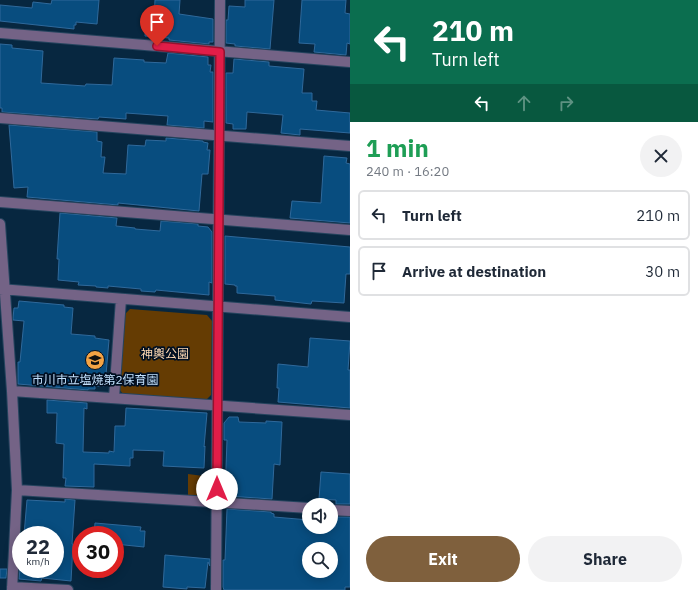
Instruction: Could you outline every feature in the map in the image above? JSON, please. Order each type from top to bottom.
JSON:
[{"type":"street","points":[[216,590],[220,0]]},
{"type":"street","points":[[0,33],[350,62]]},
{"type":"street","points":[[0,118],[350,146]]},
{"type":"street","points":[[0,202],[350,230]]},
{"type":"street","points":[[0,224],[3,289],[12,391],[17,490],[12,588],[68,590]]},
{"type":"street","points":[[3,289],[350,317]]},
{"type":"street","points":[[114,398],[121,299]]},
{"type":"street","points":[[12,391],[350,415]]},
{"type":"street","points":[[17,490],[302,508]]},
{"type":"street","points":[[338,510],[350,511]]},
{"type":"green space","name":"神輿公園","points":[[130,309],[207,315],[212,321],[211,395],[206,400],[123,394],[119,389],[125,314]]},
{"type":"green space","points":[[188,474],[211,477],[209,492],[203,497],[188,495]]},
{"type":"building","points":[[52,0],[99,0],[97,24],[76,22],[74,29],[0,21],[0,5],[32,8],[33,2],[51,4]]},
{"type":"building","points":[[155,0],[180,0],[179,14],[213,19],[213,42],[209,42],[209,44],[145,36],[146,20],[154,18]]},
{"type":"building","points":[[245,0],[274,0],[270,49],[235,46],[235,44],[226,43],[226,20],[228,20],[229,6],[245,7]]},
{"type":"building","points":[[302,0],[346,0],[345,13],[350,14],[350,44],[347,43],[346,55],[314,52],[315,44],[299,43]]},
{"type":"building","points":[[0,44],[12,45],[12,48],[43,51],[41,83],[85,86],[86,84],[112,85],[114,58],[166,63],[168,53],[208,57],[208,65],[211,65],[210,72],[213,72],[213,122],[204,121],[204,128],[167,125],[168,116],[126,113],[126,119],[99,117],[98,119],[2,112],[2,108],[0,108]]},
{"type":"building","points":[[234,59],[269,62],[269,66],[304,69],[302,93],[312,93],[312,101],[317,101],[316,110],[350,113],[350,133],[300,129],[300,135],[281,133],[283,115],[247,112],[246,129],[233,129],[233,124],[226,123],[226,73],[233,73]]},
{"type":"building","points":[[9,125],[97,132],[97,141],[102,142],[101,157],[105,157],[103,173],[126,174],[128,145],[145,146],[146,140],[166,141],[166,138],[203,141],[208,143],[207,150],[210,150],[208,174],[202,174],[199,211],[118,203],[118,205],[27,197],[28,187],[14,188]]},
{"type":"building","points":[[324,156],[347,158],[346,163],[350,164],[350,223],[290,218],[292,201],[321,203]]},
{"type":"building","points":[[60,213],[117,218],[116,226],[135,229],[160,231],[161,221],[198,224],[198,226],[208,227],[212,232],[212,283],[209,282],[209,295],[156,290],[155,292],[141,291],[141,289],[108,286],[108,288],[96,287],[78,285],[79,282],[58,280],[59,259],[57,259]]},
{"type":"building","points":[[225,236],[350,247],[350,274],[346,274],[344,303],[312,301],[311,304],[275,300],[275,296],[237,293],[237,286],[225,284]]},
{"type":"building","points":[[19,301],[64,305],[64,307],[73,308],[71,334],[95,336],[95,338],[109,340],[105,386],[95,386],[95,389],[88,390],[18,384],[18,362],[20,362],[24,321],[13,320],[13,318],[14,308],[18,308]]},
{"type":"building","points":[[310,338],[350,341],[348,370],[350,370],[350,408],[278,402],[278,364],[308,367]]},
{"type":"building","points":[[47,400],[87,403],[87,409],[84,408],[83,452],[114,452],[115,426],[125,426],[126,408],[207,413],[204,468],[163,466],[164,451],[133,450],[133,458],[130,458],[130,466],[94,464],[94,487],[65,486],[66,478],[63,478],[64,444],[56,443],[57,413],[47,413]]},
{"type":"building","points":[[229,417],[238,417],[239,422],[282,422],[280,465],[274,464],[272,499],[225,495],[227,440],[224,440],[224,423]]},
{"type":"building","points":[[321,472],[350,474],[350,504],[338,504],[338,498],[319,498]]},
{"type":"building","points":[[65,499],[75,500],[73,526],[72,526],[71,581],[42,578],[64,578],[64,526],[25,526],[27,500],[65,502]]},
{"type":"building","points":[[227,509],[271,512],[274,514],[274,517],[302,519],[302,534],[338,534],[338,517],[350,517],[350,587],[345,587],[345,590],[224,590],[223,560],[225,560]]},
{"type":"building","points":[[95,523],[141,527],[140,531],[145,531],[144,547],[124,545],[124,526],[95,526]]},
{"type":"building","points":[[165,555],[210,559],[210,566],[208,562],[205,588],[187,587],[187,589],[163,587]]},
{"type":"building","points":[[0,569],[7,569],[6,578],[0,578]]},
{"type":"building","points":[[19,578],[42,578],[41,581]]},
{"type":"place","name":"市川市立塩焼第2保育園","points":[[95,360]]},
{"type":"route","points":[[157,46],[220,52],[217,489]]}]
